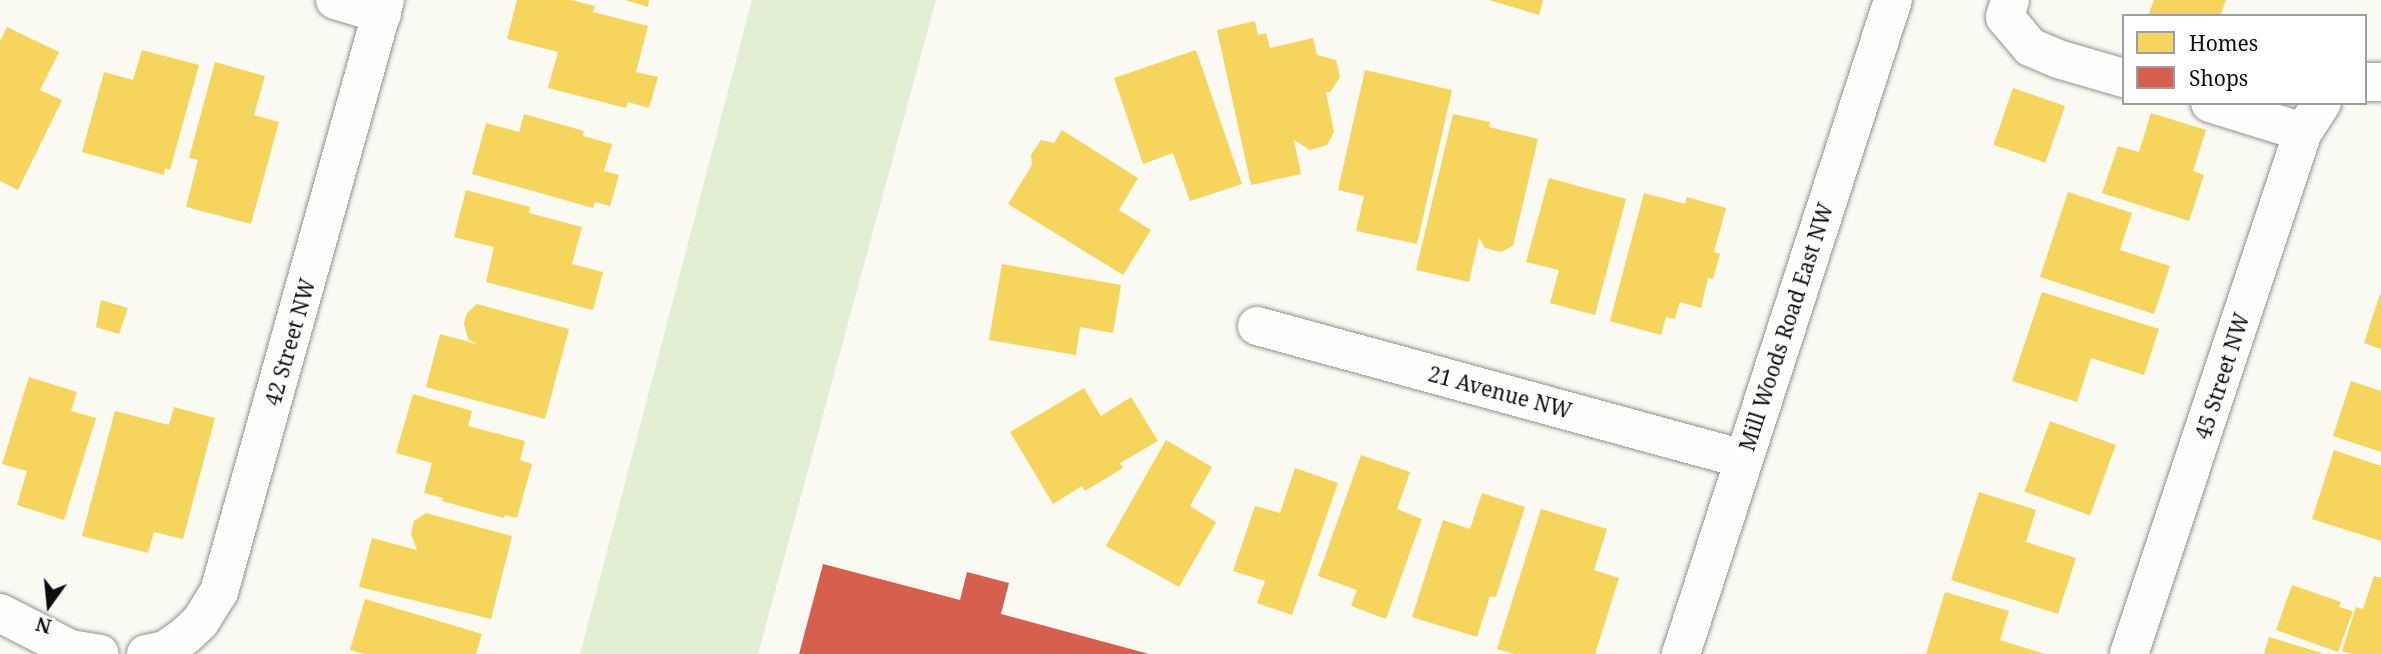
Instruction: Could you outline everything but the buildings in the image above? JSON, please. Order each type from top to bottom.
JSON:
[{"type":"street","name":"42 Street NW","points":[[155,652],[200,622],[219,592],[383,7],[335,0]]},
{"type":"street","name":"Mill Woods Road East NW","points":[[1681,654],[1893,0]]},
{"type":"street","points":[[2010,0],[2005,17],[2030,47],[2058,59],[2122,77]]},
{"type":"street","points":[[2225,105],[2313,117]]},
{"type":"street","name":"45 Street NW","points":[[2129,654],[2313,117]]},
{"type":"street","name":"21 Avenue NW","points":[[1257,326],[1743,459]]},
{"type":"street","points":[[0,613],[70,649],[100,654]]},
{"type":"green space","points":[[752,0],[936,0],[758,654],[580,654]]}]
